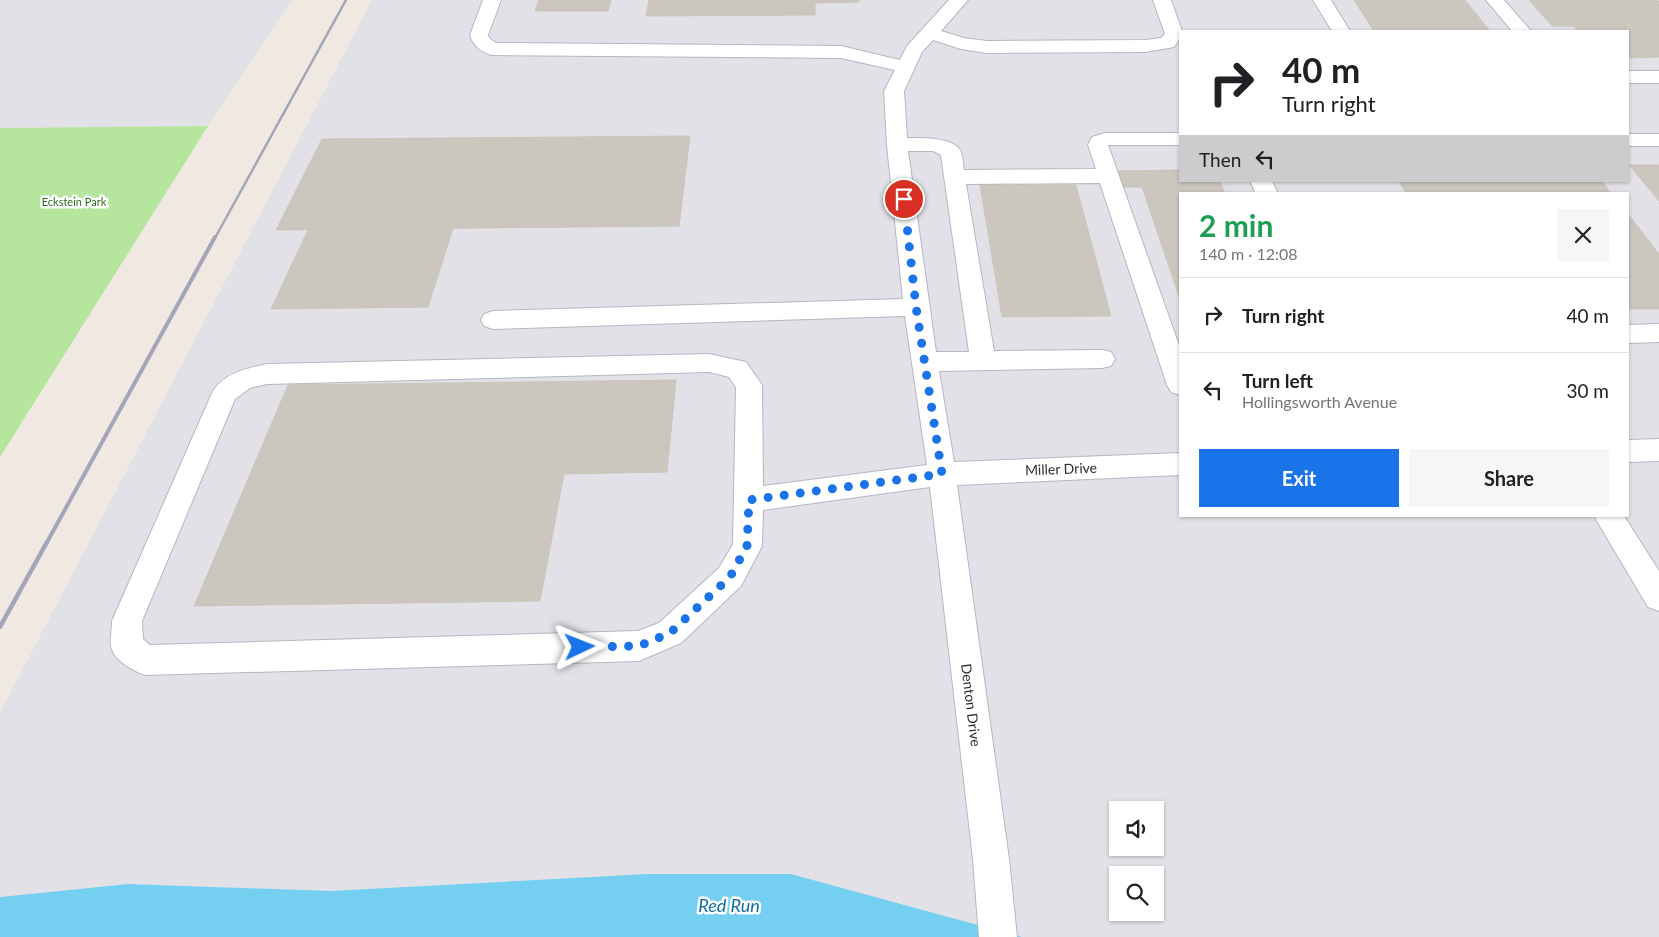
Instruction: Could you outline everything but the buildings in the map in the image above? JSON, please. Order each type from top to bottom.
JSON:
[{"type":"street","points":[[492,0],[479,35],[481,41],[492,49],[841,52],[906,67]]},
{"type":"street","name":"Denton Drive","points":[[959,0],[914,50],[894,91],[916,307],[942,474],[998,937]]},
{"type":"street","points":[[930,33],[960,43],[987,47],[1146,46],[1166,43],[1174,34],[1162,0]]},
{"type":"street","points":[[1322,0],[1340,30]]},
{"type":"street","points":[[1495,0],[1521,30]]},
{"type":"street","points":[[1629,77],[1659,77]]},
{"type":"street","points":[[1179,139],[1105,140],[1099,141],[1098,145],[1107,176],[1179,382]]},
{"type":"street","points":[[1629,140],[1659,140]]},
{"type":"street","points":[[898,145],[937,145],[951,152],[983,361]]},
{"type":"street","points":[[954,177],[1107,176]]},
{"type":"street","points":[[493,320],[916,307]]},
{"type":"street","points":[[1629,334],[1659,334]]},
{"type":"street","points":[[924,362],[1102,359]]},
{"type":"street","points":[[709,362],[737,369],[749,386],[749,500],[747,546],[730,577],[670,633],[639,646],[145,660],[127,646],[127,621],[225,393],[242,380],[267,374],[709,362]]},
{"type":"street","points":[[1629,451],[1659,450]]},
{"type":"street","name":"Miller Drive","points":[[749,500],[942,474],[1179,464]]},
{"type":"street","points":[[1609,517],[1656,588]]},
{"type":"shaded area","points":[[0,0],[293,0],[208,126],[0,128]]},
{"type":"shaded area","points":[[372,0],[1659,0],[1659,937],[1022,937],[791,874],[331,891],[128,884],[0,897],[0,713]]},
{"type":"green space","name":"Eckstein Park","points":[[208,126],[0,457],[0,128]]},
{"type":"water","name":"Red Run","points":[[648,874],[791,874],[1022,937],[0,937],[0,897],[128,884],[331,891]]},
{"type":"railway","points":[[215,238],[346,0]]},
{"type":"railway","points":[[46,544],[215,237]]},
{"type":"railway","points":[[0,627],[47,542]]},
{"type":"route","points":[[580,647],[639,646],[670,633],[730,577],[747,546],[749,500],[942,474],[916,307],[904,199]]}]
